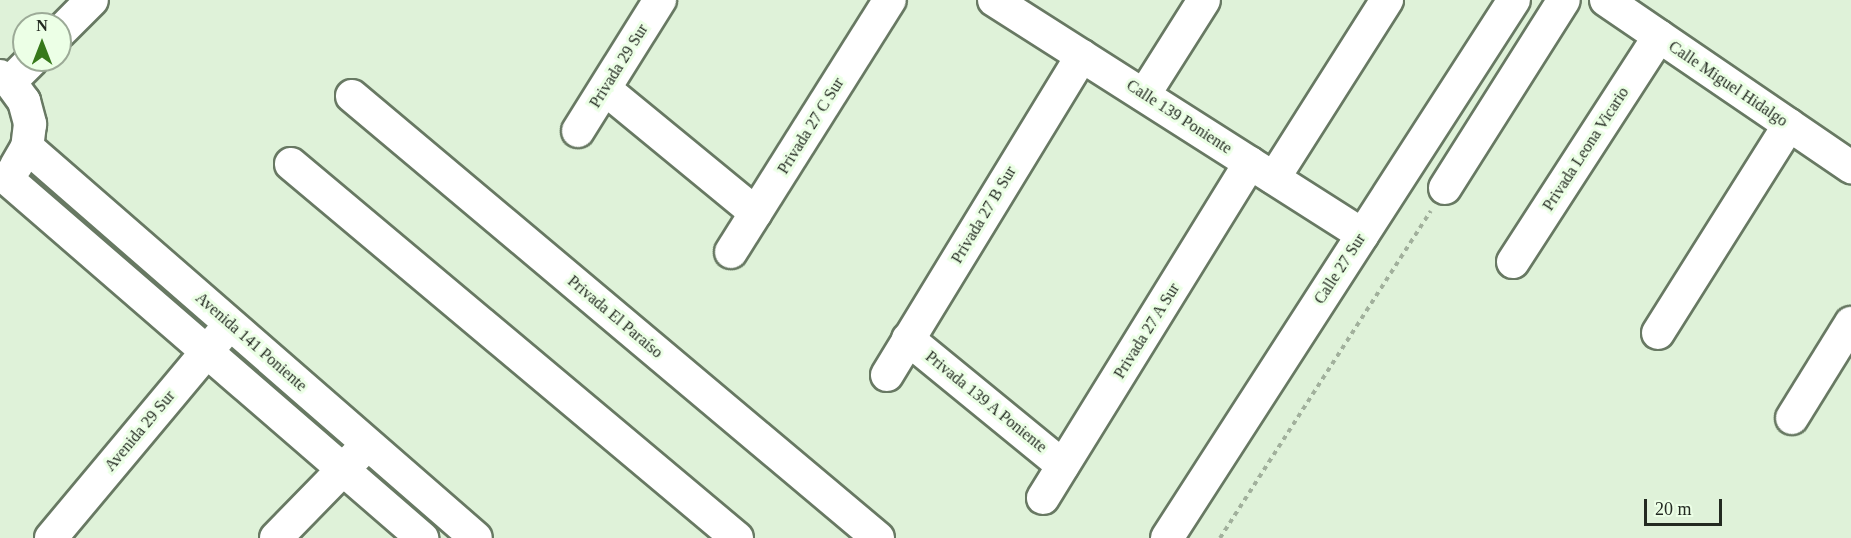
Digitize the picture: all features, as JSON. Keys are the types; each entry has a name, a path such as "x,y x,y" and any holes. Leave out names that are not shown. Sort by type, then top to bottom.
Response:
{"street":[{"path":"72,20 92,0"},
{"name":"Privada 29 Sur","path":"578,131 660,0"},
{"name":"Privada 27 C Sur","path":"731,252 890,0"},
{"path":"1144,95 1204,0"},
{"name":"Privada 27 A Sur","path":"1043,498 1262,171 1387,0"},
{"name":"Calle 27 Sur","path":"1167,538 1514,0"},
{"path":"1445,188 1564,0"},
{"name":"Calle Miguel Hidalgo","path":"1606,0 1851,167"},
{"name":"Calle 139 Poniente","path":"1005,3 1082,56 1363,235"},
{"name":"Privada Leona Vicario","path":"1513,262 1659,36"},
{"name":"Privada 27 B Sur","path":"887,375 1082,56"},
{"path":"5,79 24,101 30,123 27,147 18,164 3,178 422,538"},
{"path":"605,89 756,213"},
{"name":"Privada El Paraíso","path":"351,96 878,538"},
{"path":"1658,333 1789,125"},
{"name":"Avenida 141 Poniente","path":"27,147 476,538"},
{"path":"291,164 737,538"},
{"path":"1792,418 1851,323"},
{"name":"Avenida 29 Sur","path":"51,538 206,351 231,325"},
{"name":"Privada 139 A Poniente","path":"908,339 1063,466"},
{"path":"276,538 368,444"}],"path":[{"path":"1220,538 1445,188"}]}
